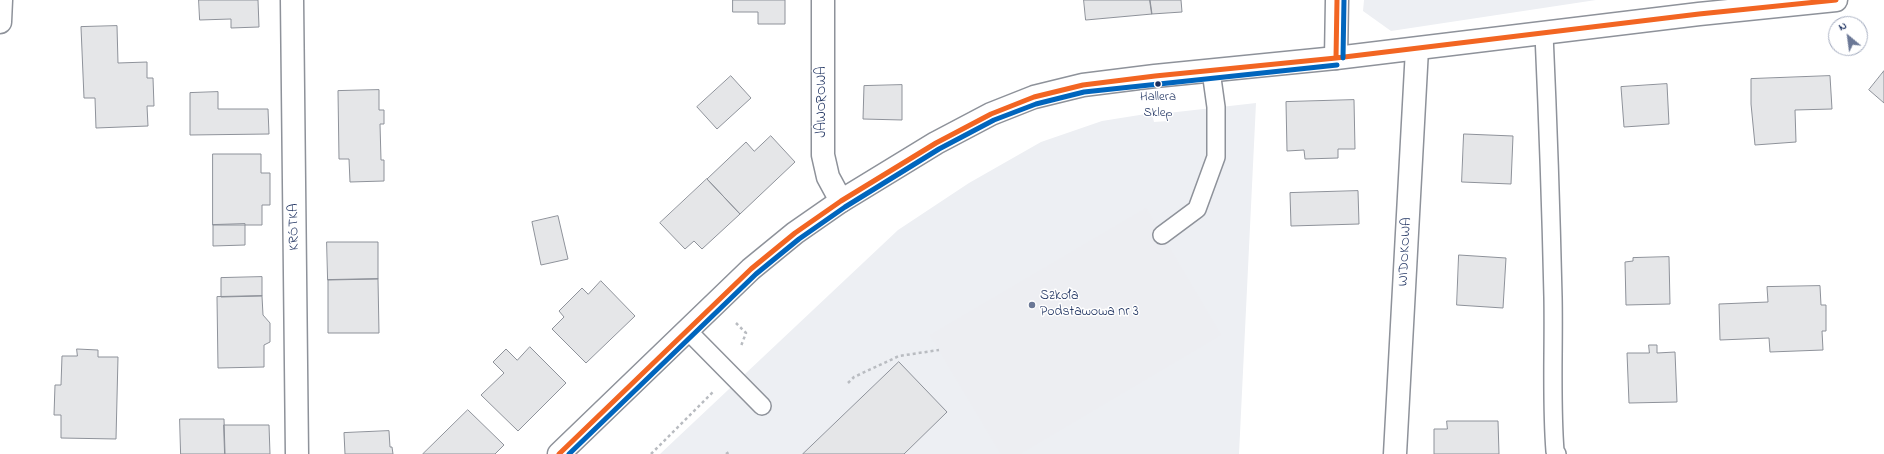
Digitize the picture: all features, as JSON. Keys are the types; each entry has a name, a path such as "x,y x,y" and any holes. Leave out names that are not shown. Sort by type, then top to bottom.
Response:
{"street":[{"path":"0,22 1,0"},
{"name":"KRÓTKA","path":"292,0 297,454"},
{"name":"JAWOROWA","path":"823,0 823,155 828,177 841,201"},
{"path":"1336,58 1337,0"},
{"path":"559,454 751,269 796,233 841,201 936,143 991,114 1034,98 1083,85 1155,76 1417,49 1699,14 1836,0"},
{"name":"WIDOKOWA","path":"1395,454 1417,49"}],"lane":[{"path":"1544,34 1547,80 1553,298 1553,420 1555,451 1557,454"},
{"path":"1162,235 1197,209 1216,157 1216,107 1211,71"},
{"path":"687,330 762,406"}],"path":[{"path":"848,383 854,377 900,356 939,350"}],"shaded area":[{"path":"1364,0 1596,0 1391,31 1363,11"},
{"name":"Szkoła Podstawowa nr 3","path":"1256,103 1239,454 660,454 898,230 969,183 1041,142 1102,121 1152,113 1154,122 1168,121 1168,113"},
{"path":"1146,208 1221,335 1020,454 1001,454 930,335"}],"building":[{"path":"199,0 258,0 259,27 231,28 231,19 200,20"},
{"path":"733,0 785,0 785,24 758,24 758,12 733,12"},
{"path":"1084,0 1150,0 1152,14 1086,20"},
{"path":"1150,0 1181,0 1182,12 1152,14"},
{"path":"117,26 118,63 147,62 147,78 153,78 154,106 147,106 148,126 96,128 95,98 84,98 81,27"},
{"path":"1884,71 1884,103 1869,90"},
{"path":"731,76 751,98 717,129 697,107"},
{"path":"1830,76 1832,109 1795,110 1796,142 1755,145 1751,104 1751,79"},
{"path":"1667,84 1669,124 1624,127 1621,87"},
{"path":"902,85 902,120 863,119 864,86"},
{"path":"379,90 379,110 384,110 384,124 380,124 381,160 384,160 384,181 350,182 349,159 339,159 338,91"},
{"path":"218,92 218,109 268,109 269,134 190,135 190,93"},
{"path":"1354,100 1355,149 1338,149 1338,158 1305,159 1304,150 1287,151 1286,102"},
{"path":"1464,134 1513,136 1511,184 1462,182"},
{"path":"771,136 795,162 740,214 707,179 746,142 754,151"},
{"path":"213,154 261,154 261,173 270,173 270,205 262,205 262,225 213,225"},
{"path":"707,179 740,214 702,249 694,241 685,249 660,223"},
{"path":"1358,191 1359,224 1291,226 1290,193"},
{"path":"558,216 568,259 541,265 532,222"},
{"path":"245,224 245,245 213,246 213,225"},
{"path":"327,242 378,242 378,279 328,280"},
{"path":"1459,255 1506,258 1503,308 1457,305"},
{"path":"1669,257 1670,304 1626,305 1625,262 1633,261 1633,258"},
{"path":"262,277 262,296 221,297 221,278"},
{"path":"378,279 379,333 328,333 328,280"},
{"path":"601,281 635,316 586,363 552,329 564,317 559,311 582,288 588,294"},
{"path":"1820,286 1821,305 1826,305 1826,331 1822,331 1823,350 1770,352 1769,338 1720,340 1719,304 1768,302 1767,287"},
{"path":"262,296 263,315 270,323 270,342 264,345 264,367 218,368 217,297"},
{"path":"1649,345 1657,345 1657,353 1675,352 1677,402 1629,403 1627,353 1649,353"},
{"path":"530,347 566,383 518,431 481,395 504,373 493,362 506,349 517,360"},
{"path":"77,349 98,350 98,357 118,357 116,439 61,438 61,415 54,415 55,385 61,385 62,356 77,356"},
{"path":"899,362 947,412 904,454 803,454"},
{"path":"468,410 504,445 495,454 423,454"},
{"path":"180,419 224,419 225,454 181,454"},
{"path":"1447,421 1498,421 1499,454 1434,454 1434,429 1447,429"},
{"path":"224,425 269,425 270,454 225,454"},
{"path":"389,431 390,447 392,447 393,454 345,454 344,433"}],"transit line":[{"path":"1336,58 1337,0"},
{"path":"1343,58 1344,0"},
{"path":"559,454 751,269 795,233 841,201 936,143 991,114 1034,97 1083,85 1155,76 1336,58 1699,14 1836,0"},
{"path":"569,454 756,274 799,239 845,207 939,149 994,120 1036,104 1084,92 1337,65"}],"place":[{"name":"Hallera Sklep","path":"1158,84"},
{"name":"Szkoła Podstawowa nr 3","path":"1032,305"}]}
